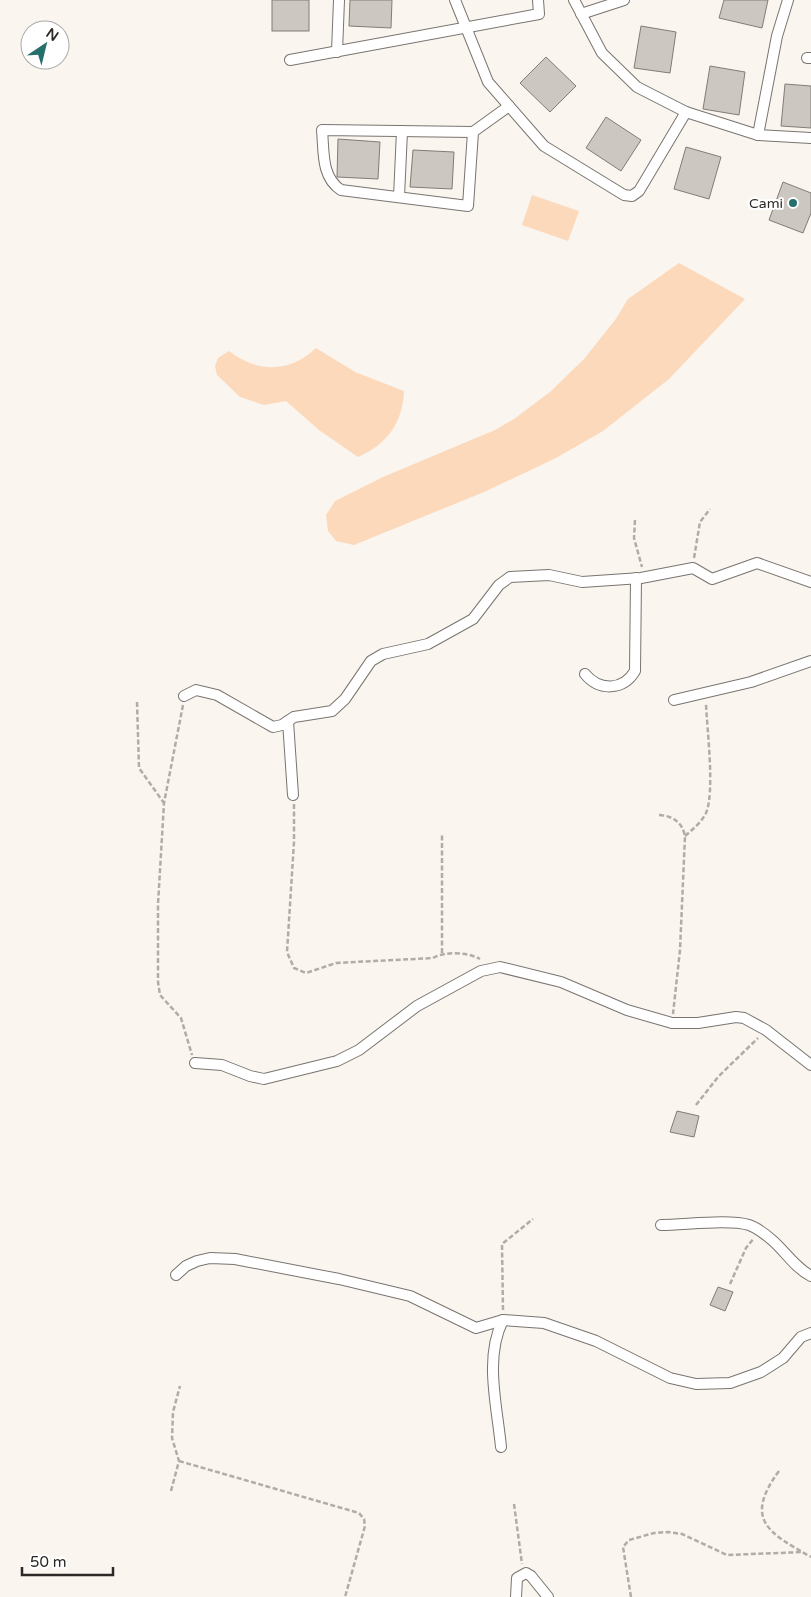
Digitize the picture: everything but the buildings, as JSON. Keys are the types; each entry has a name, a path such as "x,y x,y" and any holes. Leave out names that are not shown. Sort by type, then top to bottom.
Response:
{"street":[{"path":"337,52 339,0"},
{"path":"455,0 488,82 544,146 628,196 640,191 686,112"},
{"path":"290,60 540,14 538,0"},
{"path":"574,0 602,53 637,87 686,112 758,135 811,138"},
{"path":"581,14 624,0"},
{"path":"758,135 777,36 788,0"},
{"path":"473,132 468,206 341,190 327,175 322,130 473,132 509,106"},
{"path":"399,197 402,131"},
{"path":"184,696 196,690 217,695 273,727 288,721 332,711 345,699 363,670 371,661 384,654 428,644 473,619 499,585 510,577 549,575 582,582 638,578 693,568 712,579 757,563 811,582"},
{"path":"585,674 597,684 613,687 627,681 635,671 638,578"},
{"path":"674,700 751,682 811,660"},
{"path":"288,721 294,796"},
{"path":"195,1064 222,1065 250,1076 264,1079 337,1061 359,1050 417,1006 487,969 506,968 549,978 627,1010 672,1023 698,1023 736,1017 752,1021 811,1065"},
{"path":"661,1225 736,1223 761,1230 775,1242 798,1269 811,1276"},
{"path":"176,1275 186,1266 210,1258 235,1259 339,1279 410,1296 476,1328 502,1320 544,1323 596,1342 670,1378 696,1384 730,1383 761,1372 783,1358 801,1337 811,1333"},
{"path":"501,1447 492,1350 495,1334 502,1320"},
{"path":"516,1597 516,1581 523,1573 531,1576 548,1597"}],"path":[{"path":"693,568 694,545 700,522 710,509"},
{"path":"634,520 634,538 642,564 638,578"},
{"path":"685,836 697,826 706,812 710,797 705,692"},
{"path":"184,696 164,803 158,904 158,989 164,1001 181,1018 195,1064"},
{"path":"137,702 139,768 164,803"},
{"path":"294,796 294,842 287,952 294,968 306,973 336,963 433,958 442,953 474,956 481,960 487,969"},
{"path":"659,815 676,820 680,824 685,836 680,950 672,1023"},
{"path":"442,835 442,953"},
{"path":"696,1105 718,1077 766,1030"},
{"path":"502,1320 504,1285 501,1247 504,1240 533,1219"},
{"path":"730,1284 746,1248 756,1232 761,1230"},
{"path":"171,1491 179,1461 172,1438 173,1412 180,1386"},
{"path":"179,1461 359,1513 364,1519 365,1526 345,1597"},
{"path":"779,1471 770,1483 764,1498 763,1518 773,1534 811,1556"},
{"path":"514,1504 523,1573"},
{"path":"631,1597 622,1547 628,1540 654,1533 682,1534 727,1555 803,1552"}],"shaded area":[{"path":"532,195 579,211 568,241 522,225"},
{"path":"679,263 745,299 669,379 603,431 556,458 484,492 354,545 336,541 328,531 326,515 335,501 383,477 495,430 514,419 550,392 584,359 615,320 628,299"},
{"path":"316,348 355,372 404,391 400,413 392,431 377,446 358,457 319,430 286,401 264,405 240,397 217,375 215,366 218,358 229,351 251,363 273,367 295,362"}],"place":[{"name":"Cami","path":"793,203"}]}
